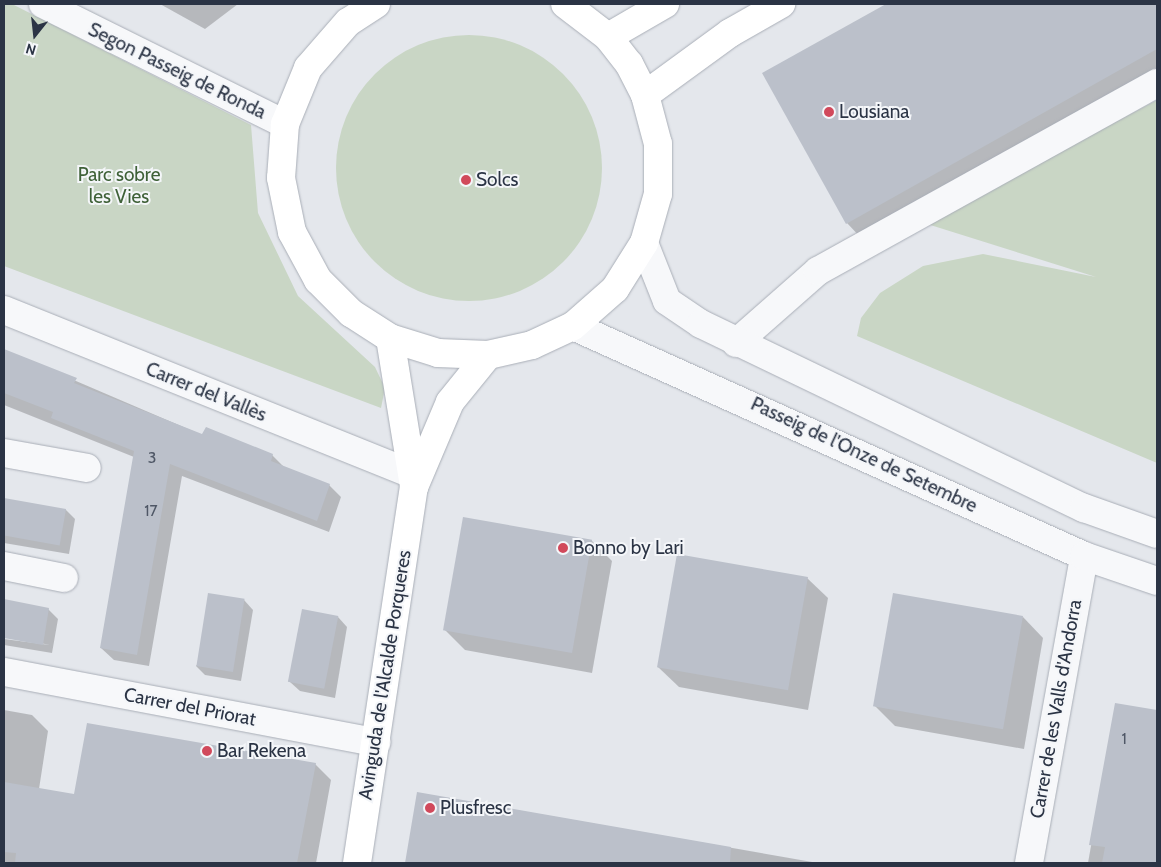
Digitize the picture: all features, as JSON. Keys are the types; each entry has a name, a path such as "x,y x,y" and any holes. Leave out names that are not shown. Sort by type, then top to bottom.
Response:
{"main road":[{"path":"376,4 342,13 308,68 285,124 281,178 292,232 318,280 350,313 390,338 438,353 488,355 532,345 573,326 615,289 644,243 658,194 658,144 645,95 629,64 608,37 565,4"},
{"path":"608,37 665,4"},
{"path":"645,95 730,33 781,4"},
{"name":"Avinguda de l'Alcalde Porqueres","path":"357,863 376,742 412,480 390,338"},
{"name":"Avinguda de l'Alcalde Porqueres","path":"412,480 450,402 488,355"}],"street":[{"name":"Segon Passeig de Ronda","path":"43,4 285,124"},
{"path":"736,343 818,270 1157,84"},
{"path":"644,243 667,301 736,343 1084,508 1157,534"},
{"name":"Carrer del Vallès","path":"4,310 412,480"},
{"name":"Passeig de l'Onze de Setembre","path":"573,326 1084,556 1157,581"},
{"path":"4,453 87,468"},
{"name":"Carrer de les Valls d'Andorra","path":"1029,863 1084,556"},
{"path":"4,566 64,578"},
{"name":"Carrer del Priorat","path":"4,672 376,742"}],"green space":[{"name":"Parc sobre les Vies","path":"4,4 12,4 251,125 258,213 298,296 375,367 385,388 381,408 4,266"},
{"path":"456,35 482,35 508,40 532,50 554,65 572,83 587,105 597,129 602,155 602,181 597,207 587,231 572,253 554,271 532,286 508,296 482,301 456,301 430,296 406,286 384,271 366,253 351,231 341,207 336,181 336,155 341,129 351,105 366,83 384,65 406,50 430,40"},
{"path":"1157,100 1157,463 857,336 861,318 880,293 923,266 983,254 1096,277 924,223"}],"building":[{"path":"886,4 1157,4 1157,49 846,224 762,73"},
{"path":"4,349 77,378 74,383 202,434 206,427 273,454 271,461 330,484 317,521 170,464 137,655 100,648 134,451 51,418 53,412 4,393"},
{"path":"4,498 66,509 60,545 4,536"},
{"path":"463,517 592,540 572,653 443,630"},
{"path":"677,554 808,577 788,690 657,667"},
{"path":"208,593 245,599 233,672 196,666"},
{"path":"893,593 1023,616 1003,729 873,706"},
{"path":"4,599 49,608 43,645 4,638"},
{"path":"302,609 338,616 324,689 288,682"},
{"path":"1115,703 1157,710 1157,863 1102,863 1105,847 1089,845"},
{"path":"87,723 316,763 297,863 15,863 16,853 4,852 4,782 74,794"},
{"path":"417,792 731,847 730,863 405,863"}],"place":[{"name":"Lousiana","path":"829,112"},
{"name":"Solcs","path":"466,180"},
{"name":"Bonno by Lari","path":"563,548"},
{"name":"Bar Rekena","path":"207,751"},
{"name":"Plusfresc","path":"430,808"}]}
